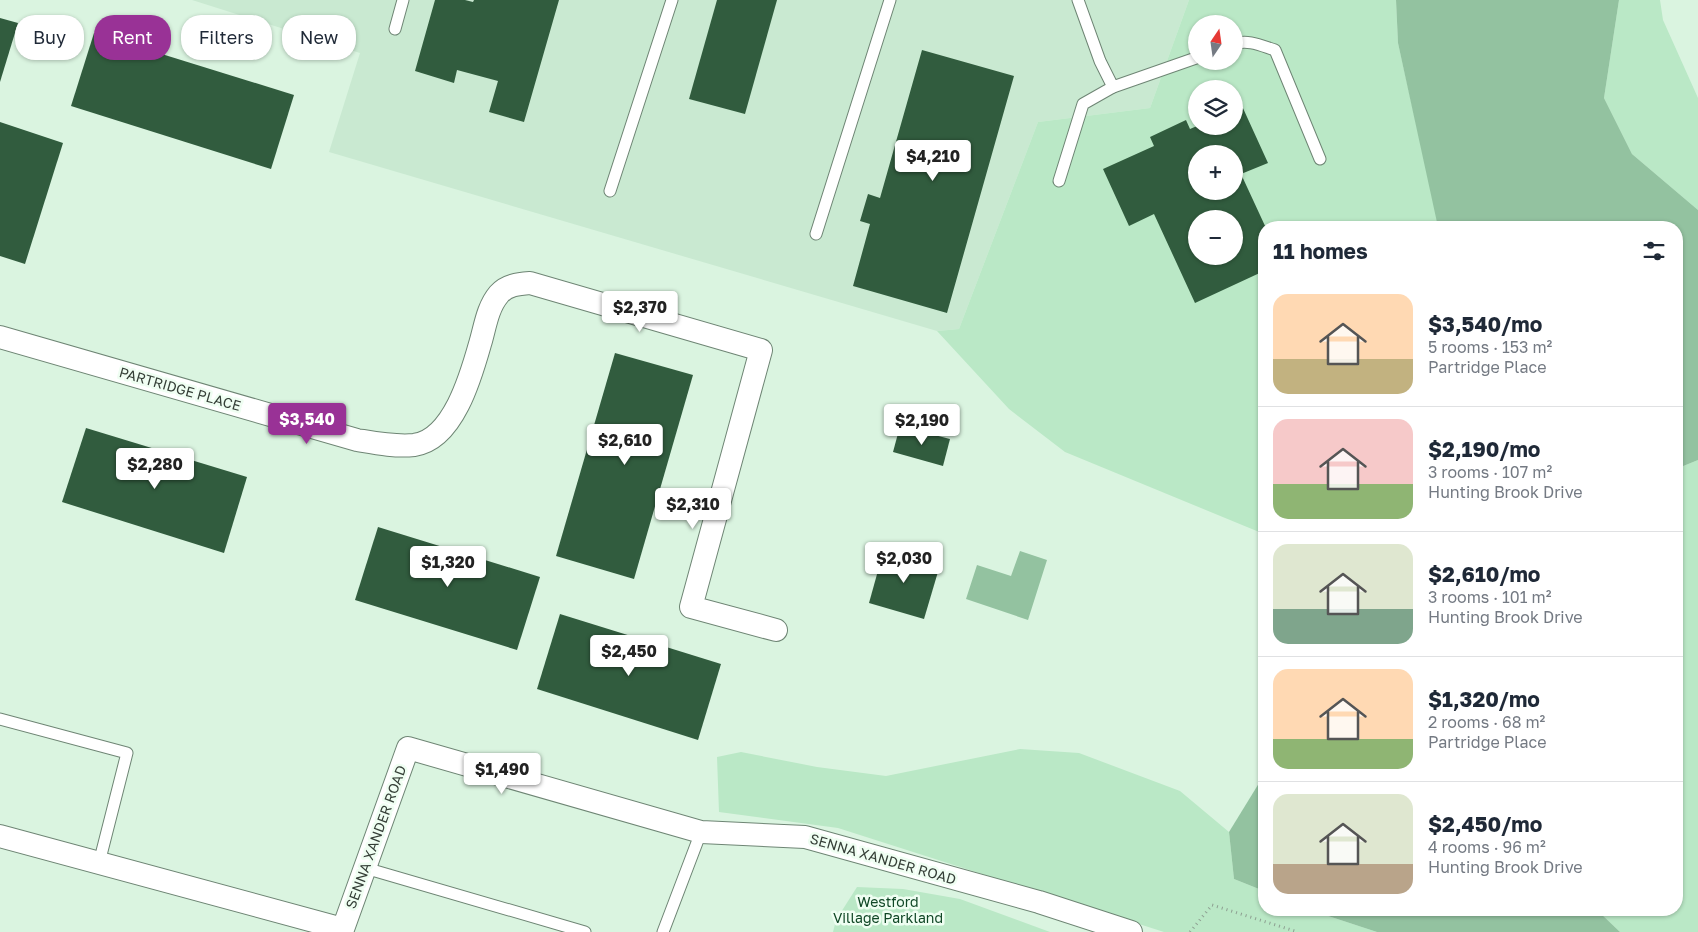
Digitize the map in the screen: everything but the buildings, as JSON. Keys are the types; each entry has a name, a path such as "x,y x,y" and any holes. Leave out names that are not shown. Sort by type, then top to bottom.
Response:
{"street":[{"name":"PARTRIDGE PLACE","path":"0,337 357,440 385,445 416,445 435,436 453,415 474,364 490,307 500,293 513,284 530,283 761,350 691,607 776,630"},
{"name":"SENNA XANDER ROAD","path":"0,836 343,929 408,748 701,832 805,837 1039,902 1131,932"}],"lane":[{"path":"395,29 403,0"},
{"path":"610,190 672,0"},
{"path":"816,234 890,0"},
{"path":"1078,0 1100,61 1113,87"},
{"path":"1243,42 1255,43 1275,50 1320,159"},
{"path":"1059,181 1083,104 1113,87 1188,61"},
{"path":"0,719 127,753 99,862"},
{"path":"663,932 701,832"},
{"path":"365,868 585,932"}],"path":[{"path":"1190,932 1212,905 1298,932"}],"shaded area":[{"path":"192,0 1189,0 1150,108 1038,122 959,329 937,331 329,152 360,53 356,52 356,15 282,15 282,28 272,25 272,15 240,15"},
{"path":"1396,0 1619,0 1604,98 1632,154 1698,210 1698,460 1683,466 1683,221 1437,221 1398,43"},
{"path":"1020,551 1047,560 1028,620 966,599 977,565 1011,576"},
{"path":"1258,785 1258,889 1234,879 1229,832"},
{"path":"1328,916 1603,916 1620,932 1377,932"}],"green space":[{"path":"1189,0 1396,0 1398,43 1438,221 1258,221 1258,532 1065,452 1009,409 937,331 959,329 1038,122 1150,108"},
{"path":"1619,0 1660,0 1663,20 1698,98 1698,210 1632,154 1604,98"},
{"path":"1698,460 1698,932 1620,932 1603,916 1683,916 1683,466"},
{"path":"1020,749 1079,753 1180,791 1229,832 1234,879 1258,889 1258,916 1328,916 1377,932 1164,932 838,828 719,812 717,757 741,752 817,767 886,776"},
{"name":"Westford Village Parkland","path":"857,887 903,889 960,899 1050,932 833,932 836,920"}]}
